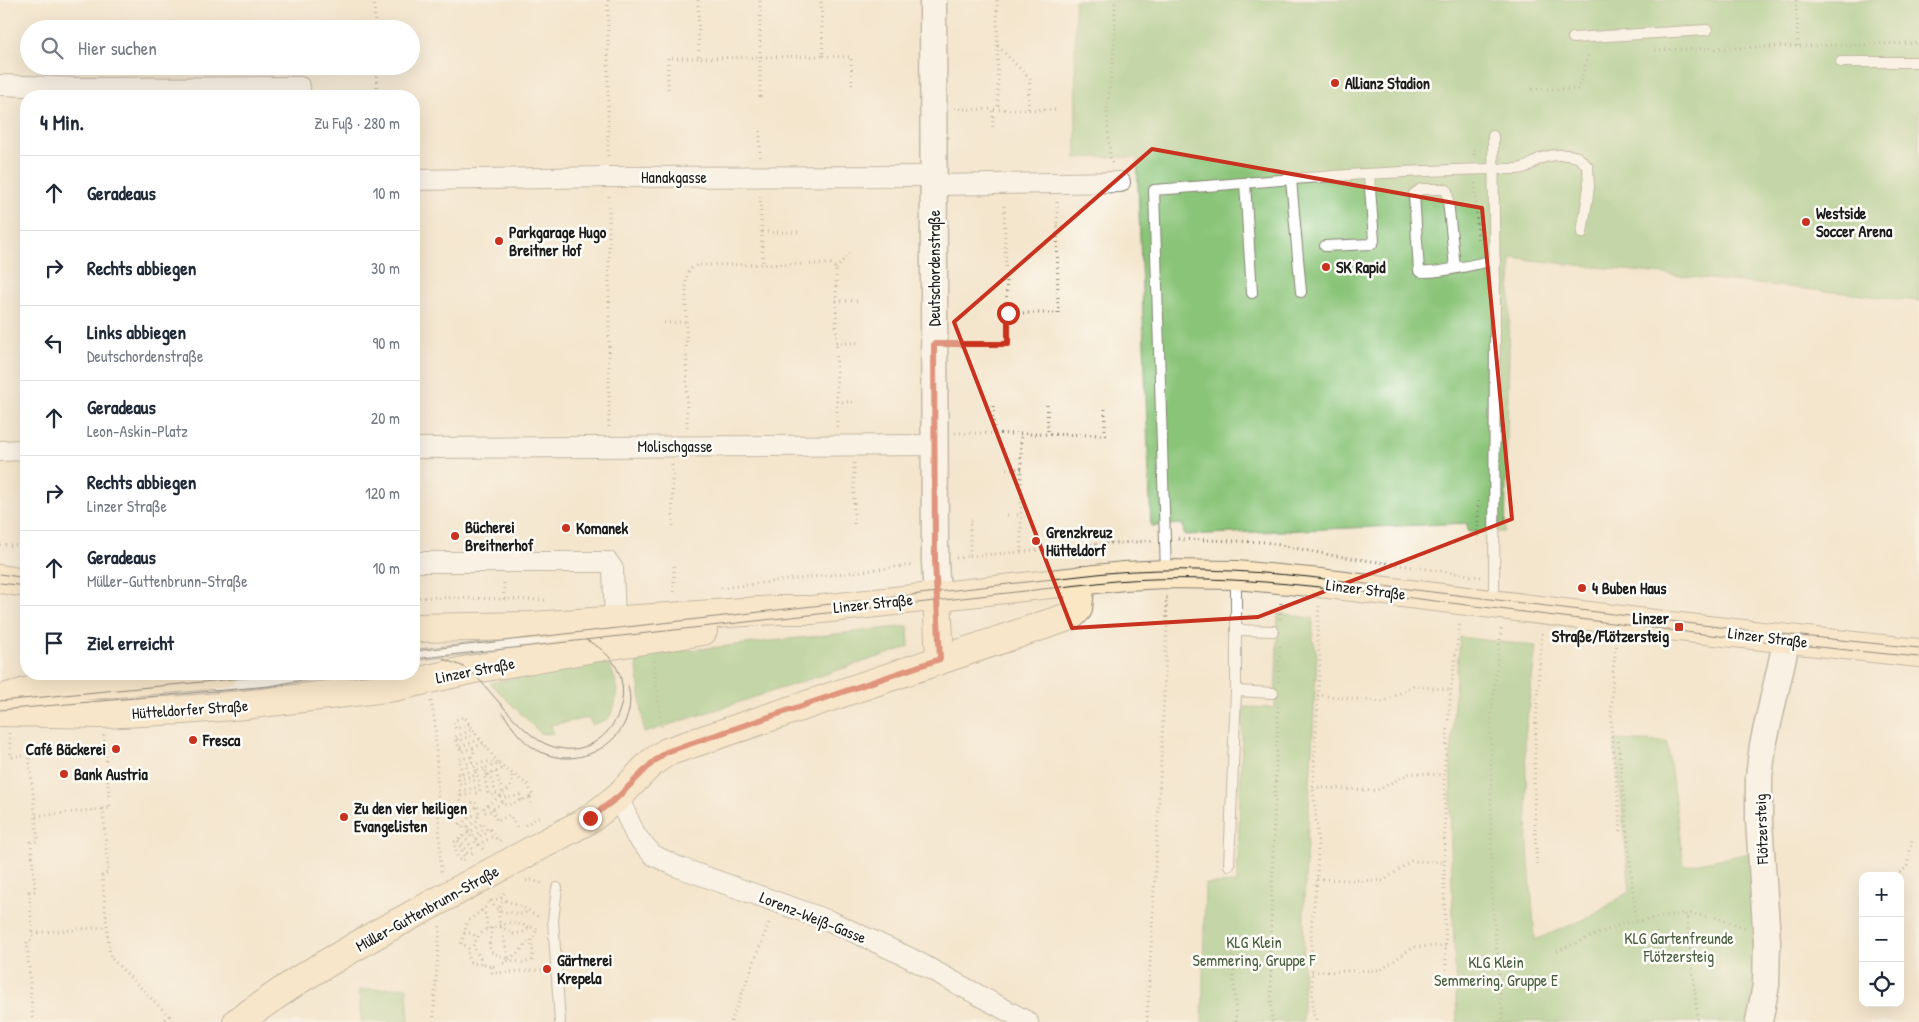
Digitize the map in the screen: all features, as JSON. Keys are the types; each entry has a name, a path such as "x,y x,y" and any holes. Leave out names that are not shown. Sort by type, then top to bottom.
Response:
{"main road":[{"name":"Linzer Straße","path":"420,628 532,626 614,629 937,597 1081,580 1170,586 1236,575 1462,600 1497,596 1544,610 1919,653"},
{"path":"0,579 20,582"},
{"path":"618,797 652,763 666,752 1074,614 1079,606 1081,580"},
{"path":"937,597 940,659"},
{"name":"Linzer Straße","path":"379,689 469,670 599,647 777,619 812,610"},
{"name":"Hütteldorfer Straße","path":"0,699 33,690 215,680"},
{"path":"360,680 379,689"},
{"name":"Hütteldorfer Straße","path":"0,712 101,714 183,710 245,705 379,689"},
{"name":"Müller-Guttenbrunn-Straße","path":"237,1022 300,980 375,935 570,830 601,811 618,797"}],"street":[{"name":"Deutschordenstraße","path":"933,0 935,561 937,597"},
{"path":"0,85 55,90"},
{"path":"166,90 300,87 300,90"},
{"name":"Hanakgasse","path":"420,180 608,176 935,180 1003,183 1120,182"},
{"name":"Molischgasse","path":"420,448 845,446 936,439"},
{"path":"0,451 20,450"},
{"path":"420,562 608,562 613,569 614,629"},
{"name":"Flötzersteig","path":"1759,1022 1766,985 1767,930 1759,822 1759,777 1763,745 1787,639"},
{"name":"Lorenz-Weiß-Gasse","path":"618,797 636,836 652,855 830,922 910,958 1028,1022"}],"lane":[{"path":"1573,38 1707,30"},
{"path":"1841,62 1919,62"},
{"path":"1494,136 1497,596"},
{"path":"1170,586 1154,190 1369,175 1493,168 1518,169 1532,165 1540,159 1559,155 1578,157 1588,167 1589,187 1582,233"},
{"path":"1325,246 1372,244 1374,241 1369,175"},
{"path":"1291,180 1301,292"},
{"path":"1245,183 1252,293"},
{"path":"1455,268 1447,191 1445,189 1421,190 1414,194 1420,271 1424,273 1455,268 1495,260"},
{"path":"1229,865 1236,692 1236,575"},
{"path":"1237,630 1277,628"},
{"path":"420,654 614,629"},
{"path":"215,680 270,682 282,680"},
{"path":"1236,692 1276,689"},
{"path":"0,705 36,702"},
{"path":"557,888 552,920 560,1022"}],"path":[{"path":"374,0 375,20"},
{"path":"608,0 610,447"},
{"path":"698,0 699,58"},
{"path":"760,0 760,97"},
{"path":"821,0 822,56"},
{"path":"997,0 998,109"},
{"path":"1115,0 1115,38 1107,111 1110,157 1120,182"},
{"path":"1796,0 1798,46"},
{"path":"1649,50 1919,43"},
{"path":"998,46 1030,79 1028,110"},
{"path":"1532,89 1578,89 1589,51 1599,51"},
{"path":"668,89 668,58 822,56 852,56 852,89"},
{"path":"376,75 377,90"},
{"path":"934,109 1056,110"},
{"path":"993,109 993,127"},
{"path":"1474,149 1479,263"},
{"path":"1008,313 1058,312 1057,182"},
{"path":"934,344 1008,344 1006,227 1003,183"},
{"path":"1057,226 1065,226"},
{"path":"999,227 1006,227"},
{"path":"762,232 802,232"},
{"path":"852,250 836,269 836,402 845,446 854,525"},
{"path":"673,529 687,322 686,279 689,270 697,265 831,264 836,269"},
{"path":"1058,300 1065,300"},
{"path":"836,301 858,301"},
{"path":"664,323 687,322"},
{"path":"836,343 858,344"},
{"path":"836,402 856,402"},
{"path":"1047,405 1048,435"},
{"path":"936,439 994,434 1105,435 1105,405"},
{"path":"993,406 994,434"},
{"path":"714,589 970,556 1021,552 1021,435"},
{"path":"1006,469 1022,469"},
{"path":"1478,512 1478,541"},
{"path":"1007,515 1021,515"},
{"path":"970,556 970,521 973,521"},
{"path":"1110,543 1111,532"},
{"path":"1066,533 1066,546"},
{"path":"0,544 20,546"},
{"path":"1330,555 1497,596 1495,680 1491,717 1492,896 1503,1022"},
{"path":"666,595 674,594 674,566"},
{"path":"1316,1020 1313,1012 1311,930 1317,879 1318,835 1313,787 1320,658 1316,634 1320,583"},
{"path":"1147,1022 1161,761 1167,626 1166,598 1170,586"},
{"path":"420,597 550,600"},
{"path":"1446,970 1444,775 1451,690 1462,600"},
{"path":"1277,628 1282,602"},
{"path":"1537,864 1534,828 1534,770 1544,610"},
{"path":"1620,620 1610,727 1621,832"},
{"path":"1276,689 1280,641"},
{"path":"654,660 662,730"},
{"path":"1317,695 1383,702 1413,686 1451,690"},
{"path":"430,697 435,723"},
{"path":"1272,1022 1270,947 1278,703"},
{"path":"36,816 110,808 101,714"},
{"path":"469,724 456,729 454,725 455,720 464,717 499,764 528,785 533,796 510,804 503,804 502,802"},
{"path":"472,729 455,737 460,751 462,752 484,743"},
{"path":"456,739 459,741 476,733"},
{"path":"460,748 481,739"},
{"path":"1618,741 1636,920"},
{"path":"473,748 472,762 466,764 468,772 458,774 458,782 461,784 478,780"},
{"path":"14,756 29,755 38,841 31,842 35,891 28,892 33,934 33,939 27,942 33,1022"},
{"path":"462,773 459,759 468,756 472,757"},
{"path":"461,796 479,792 480,789 478,787 480,784 473,768 476,764 492,761 494,766"},
{"path":"459,779 499,764"},
{"path":"485,768 496,793"},
{"path":"504,768 484,775 488,793 496,793 508,798 520,795 522,800"},
{"path":"496,772 502,802"},
{"path":"1313,787 1376,791 1410,773 1444,775"},
{"path":"502,802 488,813 484,809 511,786 512,774"},
{"path":"478,787 460,791 461,808 458,811 462,815 478,806"},
{"path":"528,798 531,803"},
{"path":"461,808 475,801 480,812 479,819 464,829 460,824 474,815 478,816"},
{"path":"492,809 498,821 510,815 518,830"},
{"path":"103,810 108,872 102,876 110,957 169,1016 165,1022"},
{"path":"511,834 538,817 542,822"},
{"path":"459,840 465,860 462,861 458,859 454,842 484,822 487,830"},
{"path":"467,827 472,838 487,830"},
{"path":"487,830 490,830 498,841"},
{"path":"486,847 482,850 474,840 487,830"},
{"path":"478,845 495,835"},
{"path":"459,840 467,853 472,853 473,850 464,836"},
{"path":"492,844 505,837"},
{"path":"1901,872 1907,867 1912,838"},
{"path":"1317,879 1382,881 1411,862 1444,862"},
{"path":"524,882 532,880 557,888"},
{"path":"508,960 500,926 499,911 502,899 510,889"},
{"path":"472,946 461,944 468,922 490,902 502,899 541,919 552,920"},
{"path":"490,902 499,911 523,914 528,911"},
{"path":"731,1022 777,902"},
{"path":"481,910 486,915 487,929"},
{"path":"1557,951 1622,924 1684,913 1687,918 1698,1022"},
{"path":"1687,918 1690,914 1706,916 1754,930 1767,930"},
{"path":"468,946 467,956 470,962 483,963 492,967 504,963 520,951 538,929 512,922 487,929 472,946"},
{"path":"500,926 514,934 523,932 531,927"},
{"path":"33,934 106,927"},
{"path":"492,928 489,946 491,952 508,960 524,963 532,960 531,939"},
{"path":"464,933 474,935 476,940"},
{"path":"472,946 483,963"},
{"path":"1232,946 1236,1022"},
{"path":"1312,972 1381,970 1413,947 1446,946"},
{"path":"492,967 492,972 556,969"}],"highlighted area":[{"path":"1152,149 1482,208 1512,519 1258,617 1072,628 954,322"}],"green space":[{"name":"SK Rapid","path":"1075,0 1919,0 1919,301 1511,258 1505,532 1468,532 1467,523 1184,535 1183,524 1151,526 1137,158 1076,158"},
{"name":"KLG Klein Semmering, Gruppe F","path":"1278,613 1313,618 1313,639 1317,655 1304,901 1303,1022 1202,1022 1205,884 1237,883 1243,707 1275,708"},
{"path":"908,626 909,647 644,733 636,656"},
{"path":"1460,637 1536,646 1525,737 1528,847 1535,940 1592,916 1630,891 1615,740 1667,742 1684,866 1750,853 1755,989 1746,1022 1457,1022 1452,892 1451,762"},
{"path":"605,660 616,681 617,689 615,704 608,719 592,725 589,718 551,725 553,733 540,733 490,683"},
{"path":"407,987 409,1022 361,1022 359,990"}],"tram line":[{"path":"420,650 1106,573 1182,570 1233,571 1309,577 1752,631 1919,648"},
{"path":"0,574 20,577"},
{"path":"420,658 1115,581 1158,579 1244,581 1330,588 1689,632 1919,657"},
{"path":"0,583 20,585"},
{"path":"443,659 462,666 474,674 516,721 534,737 542,742 566,749 587,746 605,734 617,717 622,697 620,676 608,656 586,640"},
{"path":"0,701 224,680"},
{"path":"0,710 270,686 302,680"},
{"path":"503,713 520,736 536,750 560,758 576,757 592,753 606,745 618,733 626,719 630,703 628,686"}],"place":[{"name":"Allianz Stadion","path":"1335,83"},
{"name":"Westside Soccer Arena","path":"1806,222"},
{"name":"Parkgarage Hugo Breitner Hof","path":"499,241"},
{"name":"SK Rapid","path":"1326,267"},
{"name":"Komanek","path":"566,528"},
{"name":"Bücherei Breitnerhof","path":"455,536"},
{"name":"Grenzkreuz Hütteldorf","path":"1036,541"},
{"name":"4 Buben Haus","path":"1582,588"},
{"name":"Linzer Straße/Flötzersteig","path":"1679,627"},
{"name":"Fresca","path":"193,740"},
{"name":"Café Bäckerei","path":"116,749"},
{"name":"Bank Austria","path":"64,774"},
{"name":"Zu den vier heiligen Evangelisten","path":"344,817"},
{"name":"Gärtnerei Krepela","path":"547,969"}],"route":[{"path":"590,818 618,797 658,757 666,752 940,659 935,561 936,433 934,344 1008,344 1008,313"}],"park label":[{"name":"KLG Gartenfreunde Flötzersteig","path":"1679,947"},
{"name":"KLG Klein Semmering, Gruppe E","path":"1496,971"}]}
